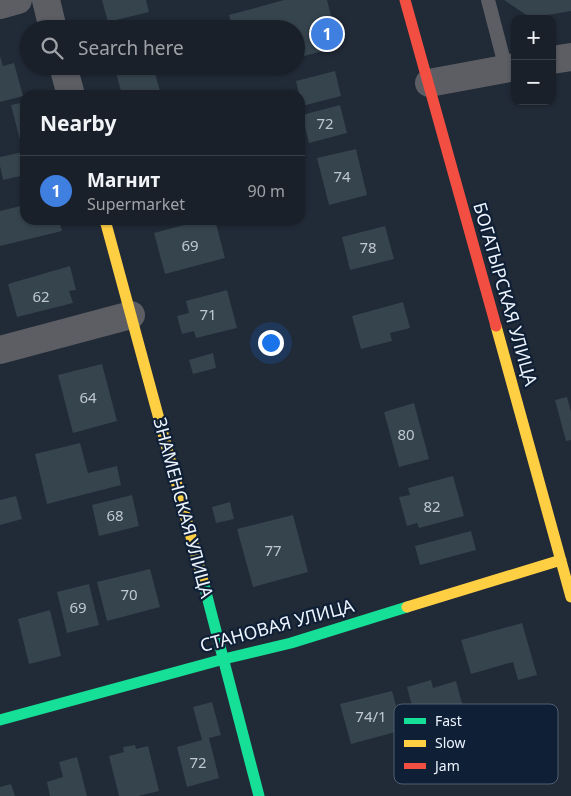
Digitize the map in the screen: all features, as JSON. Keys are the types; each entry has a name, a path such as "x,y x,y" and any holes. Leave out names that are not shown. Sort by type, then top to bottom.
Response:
{"street":[{"path":"0,5 18,0"},
{"path":"46,0 51,20"},
{"name":"БОГАТЫРСКАЯ УЛИЦА","path":"405,0 571,597"},
{"path":"556,59 571,57"},
{"path":"428,83 510,68"},
{"path":"66,75 70,90"},
{"name":"ЗНАМЕНСКАЯ УЛИЦА","path":"106,225 224,659 259,796"},
{"path":"0,350 131,315"},
{"name":"СТАНОВАЯ УЛИЦА","path":"0,720 224,659 291,643 561,560"}],"lane":[{"path":"488,0 510,68"}],"building":[{"path":"102,0 146,0 149,12 116,20 107,20"},
{"path":"284,0 327,0 339,47 305,56 305,20 230,20 229,15"},
{"path":"504,0 571,0 571,11 548,15 526,15"},
{"path":"0,56 3,66 14,63 21,90 20,97 0,102"},
{"path":"335,71 341,96 305,105 305,90 298,90 296,81"},
{"path":"117,75 155,75 160,90 121,90"},
{"path":"20,103 20,140 11,105"},
{"path":"340,105 347,133 309,143 305,127 305,114"},
{"path":"356,149 367,195 329,205 317,158"},
{"path":"20,153 20,176 3,180 0,157"},
{"path":"20,206 20,225 60,225 62,231 0,246 0,211"},
{"path":"184,225 216,225 225,258 165,274 154,233"},
{"path":"385,226 394,259 350,270 342,237"},
{"path":"70,266 76,290 69,291 73,303 17,317 8,284"},
{"path":"227,290 237,328 196,338 194,331 182,334 177,316 189,313 186,301"},
{"path":"403,302 410,328 390,333 392,341 361,349 352,316"},
{"path":"213,353 216,368 193,374 189,360"},
{"path":"102,364 117,421 73,433 58,375"},
{"path":"567,397 571,412 571,440 566,441 555,400"},
{"path":"414,403 429,459 399,467 384,412"},
{"path":"80,443 88,473 117,466 121,485 47,504 35,454"},
{"path":"453,476 464,516 419,528 417,523 407,526 399,497 410,495 408,488"},
{"path":"132,495 139,526 99,536 92,505"},
{"path":"16,496 22,519 0,525 0,500"},
{"path":"230,502 234,519 216,523 212,507"},
{"path":"293,515 308,572 253,587 237,529"},
{"path":"471,531 476,550 420,565 415,546"},
{"path":"150,569 160,607 107,621 97,582"},
{"path":"89,584 99,625 67,633 57,592"},
{"path":"50,610 61,656 29,664 18,619"},
{"path":"522,623 537,675 518,680 513,662 471,674 461,640"},
{"path":"431,680 433,688 456,681 462,704 412,704 407,687"},
{"path":"392,691 396,704 394,704 394,732 351,744 340,704"},
{"path":"212,702 221,735 209,738 219,778 187,787 177,747 202,740 193,707"},
{"path":"135,745 136,749 148,746 159,791 138,796 119,796 109,756 124,752 123,747"},
{"path":"77,757 87,796 50,796 47,782 63,777 59,762"},
{"path":"11,784 15,796 0,796 0,787"}],"traffic: fast":[{"path":"203,581 259,796"},
{"path":"0,720 224,659 291,643 407,607"}],"traffic: slow":[{"path":"106,225 203,581"},
{"path":"496,326 571,597"},
{"path":"407,607 561,560"}],"traffic: jam":[{"path":"405,0 496,326"}],"place":[{"name":"Магнит","path":"327,34"}]}
